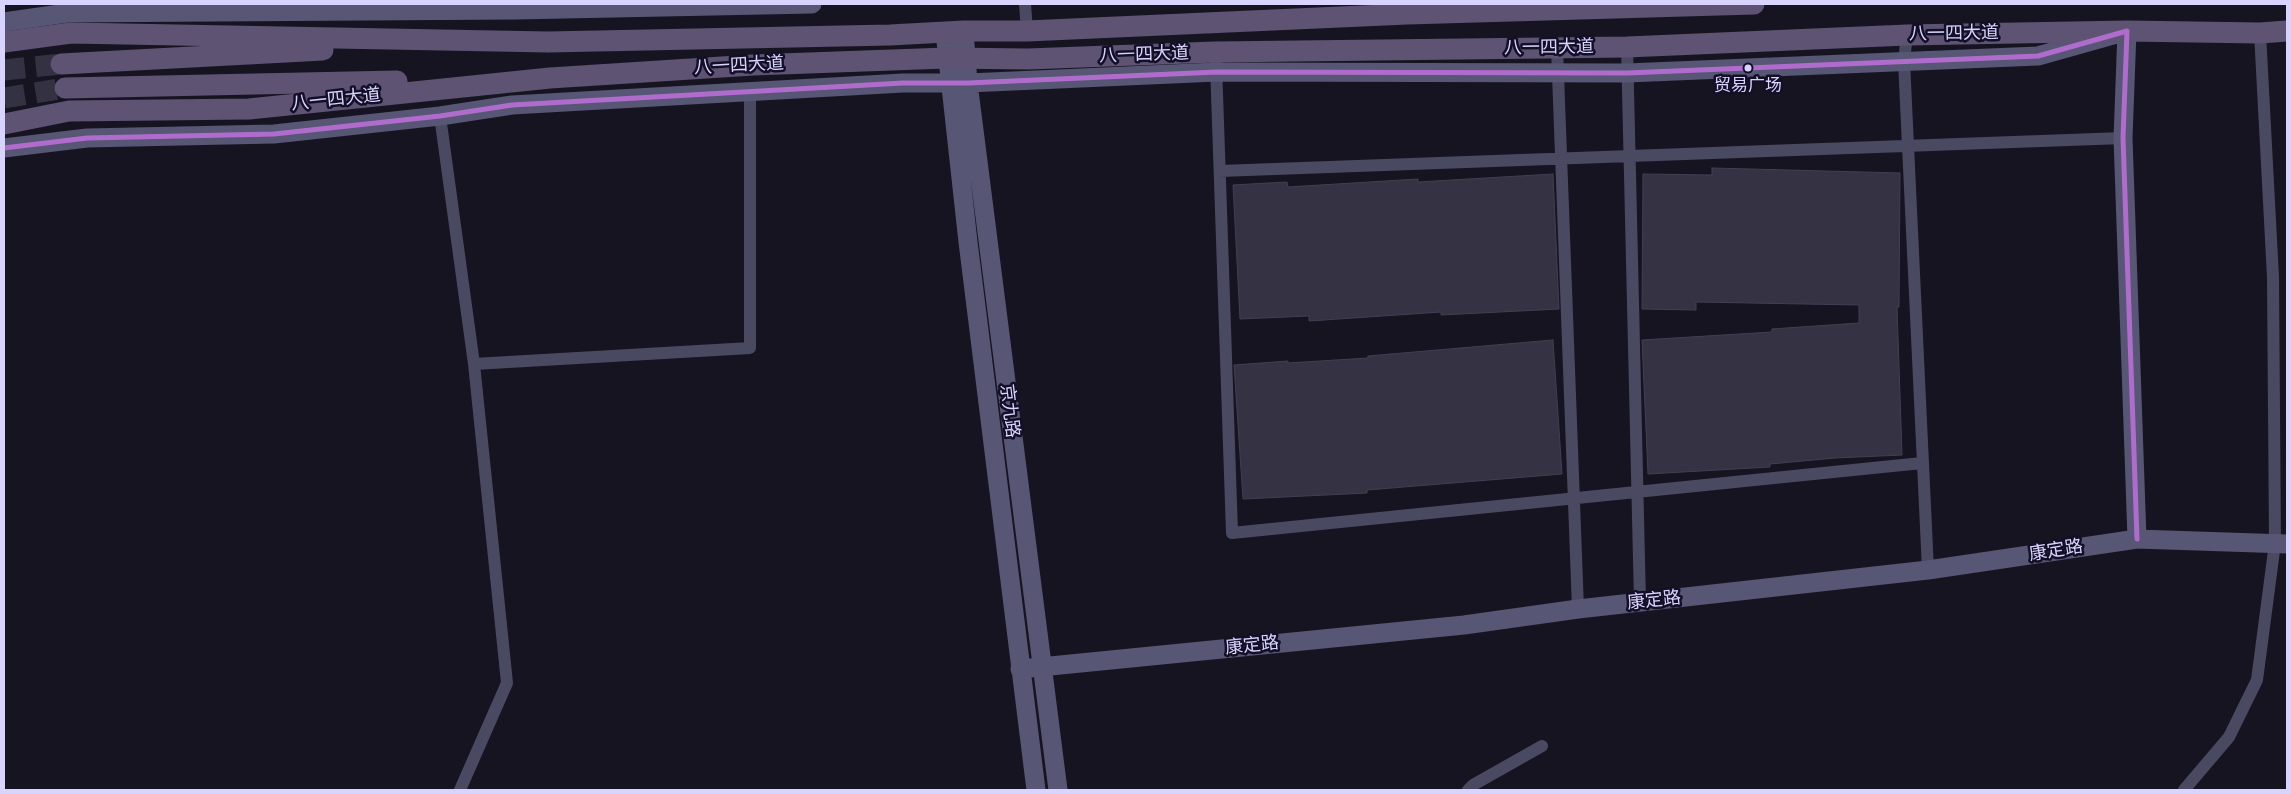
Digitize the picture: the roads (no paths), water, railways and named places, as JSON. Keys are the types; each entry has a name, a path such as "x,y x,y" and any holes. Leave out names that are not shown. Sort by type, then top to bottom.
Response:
{"main road":[{"name":"八一四大道","path":"4,42 71,33 548,42 890,35 954,31 1027,31 1406,9 1754,4"},
{"name":"八一四大道","path":"4,124 69,111 249,109 550,78 754,65 956,58 1216,62 1557,48 1627,48 1907,35 2127,31 2260,33 2287,31"},
{"path":"61,64 241,53 548,42"},
{"path":"65,88 550,78"}],"street":[{"path":"4,22 67,13 812,4"},
{"path":"1025,4 1027,31"},
{"name":"京九路","path":"954,31 956,58 949,83 1036,790"},
{"path":"4,148 87,138 274,134 440,116 512,105 904,83 968,83 1216,62 1558,74 2038,56 2127,31 2123,138 2137,539"},
{"path":"2184,790 2229,737 2257,680 2281,544 2273,277 2260,33"},
{"path":"1907,35 1904,61 1928,570"},
{"path":"1557,48 1578,609"},
{"path":"1627,48 1640,602"},
{"name":"京九路","path":"956,58 968,83 1058,790"},
{"path":"1216,62 1232,534 1922,463"},
{"path":"474,364 750,348 750,93"},
{"path":"440,116 474,364 507,683 460,790"},
{"path":"1220,171 2123,138"},
{"name":"康定路","path":"1020,669 1464,625 1578,609 1928,570 2137,539 2281,544"},
{"path":"1468,790 1473,785 1542,746"}],"tunnel":[{"path":"4,70 61,64"},
{"path":"4,98 65,88"}],"place":[{"name":"贸易广场","path":"1748,68"}]}
